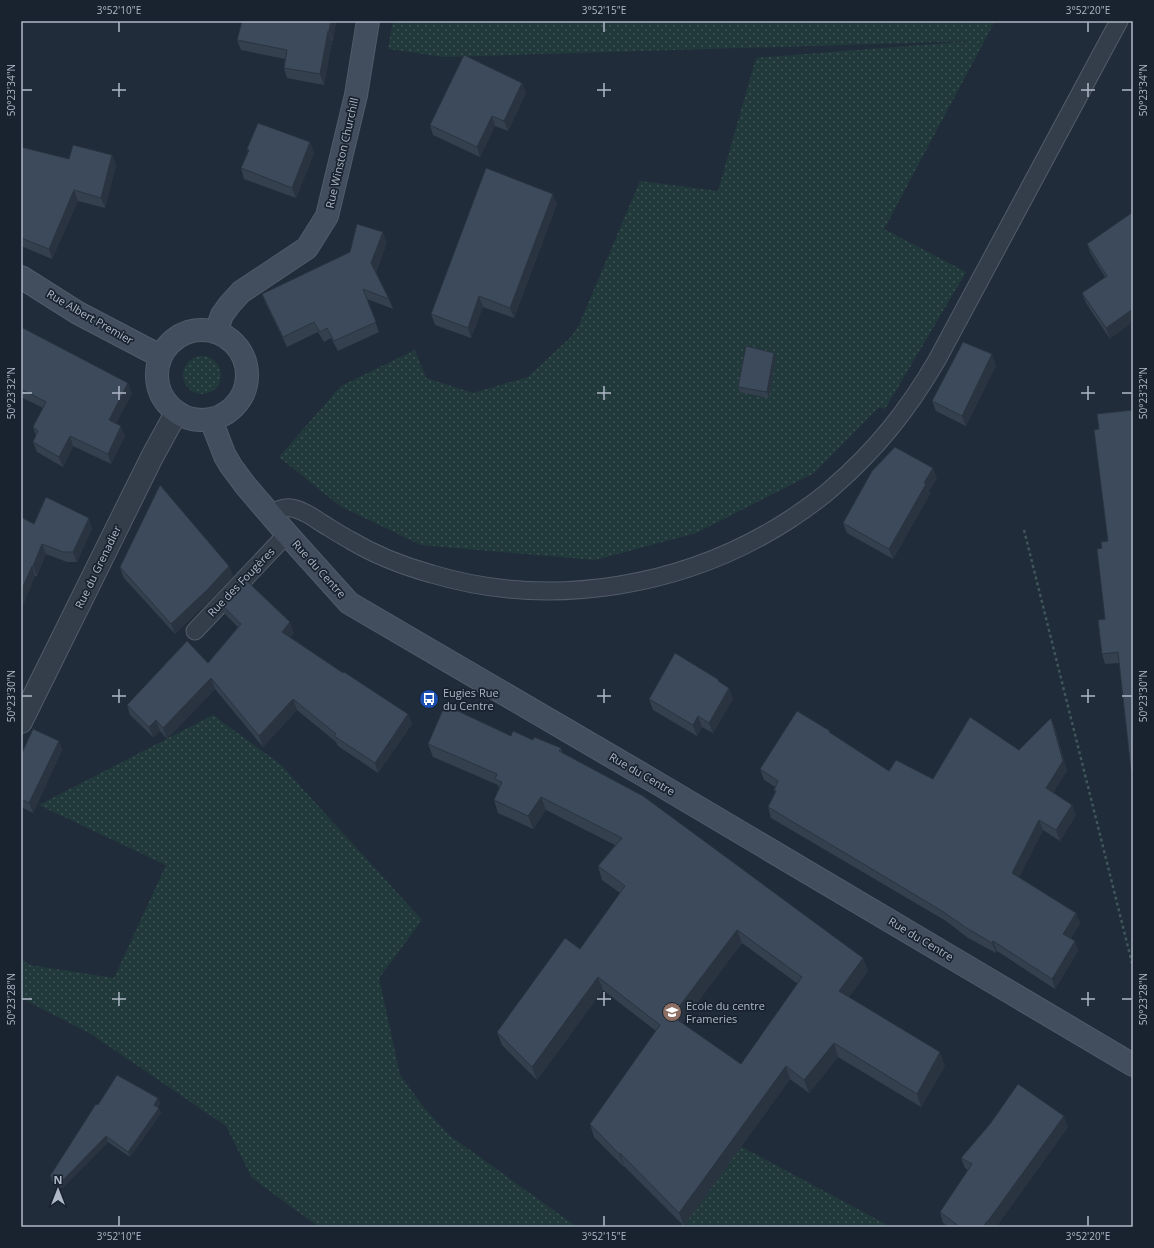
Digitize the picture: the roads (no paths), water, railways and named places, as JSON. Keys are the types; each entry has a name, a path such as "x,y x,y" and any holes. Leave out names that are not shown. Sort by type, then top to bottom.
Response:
{"street":[{"name":"Rue Winston Churchill","path":"216,332 222,315 241,292 307,248 328,216 356,95 368,21"},
{"name":"Rue Albert Premier","path":"21,277 78,313 160,356"},
{"path":"206,330 216,332 228,338 239,350 246,364 247,376 245,388 238,403 226,413 211,420 195,420 183,417 176,413 165,402 161,395 157,384 156,372 160,356 172,340 186,332 206,330"},
{"name":"Rue du Grenadier","path":"21,722 152,457 176,413"},
{"name":"Rue du Centre","path":"211,420 225,456 231,466 287,534 349,603 1133,1065"}],"lane":[{"path":"271,514 278,509 296,509 372,552 399,563 434,574 474,584 515,589 570,591 606,588 671,574 728,553 774,529 806,508 840,481 880,441 910,403 937,360 1119,21"},
{"name":"Rue des Fougères","path":"195,631 287,534"}],"place":[{"name":"Eugies Rue du Centre","path":"429,699"},
{"name":"Ecole du centre Frameries","path":"672,1012"}]}
